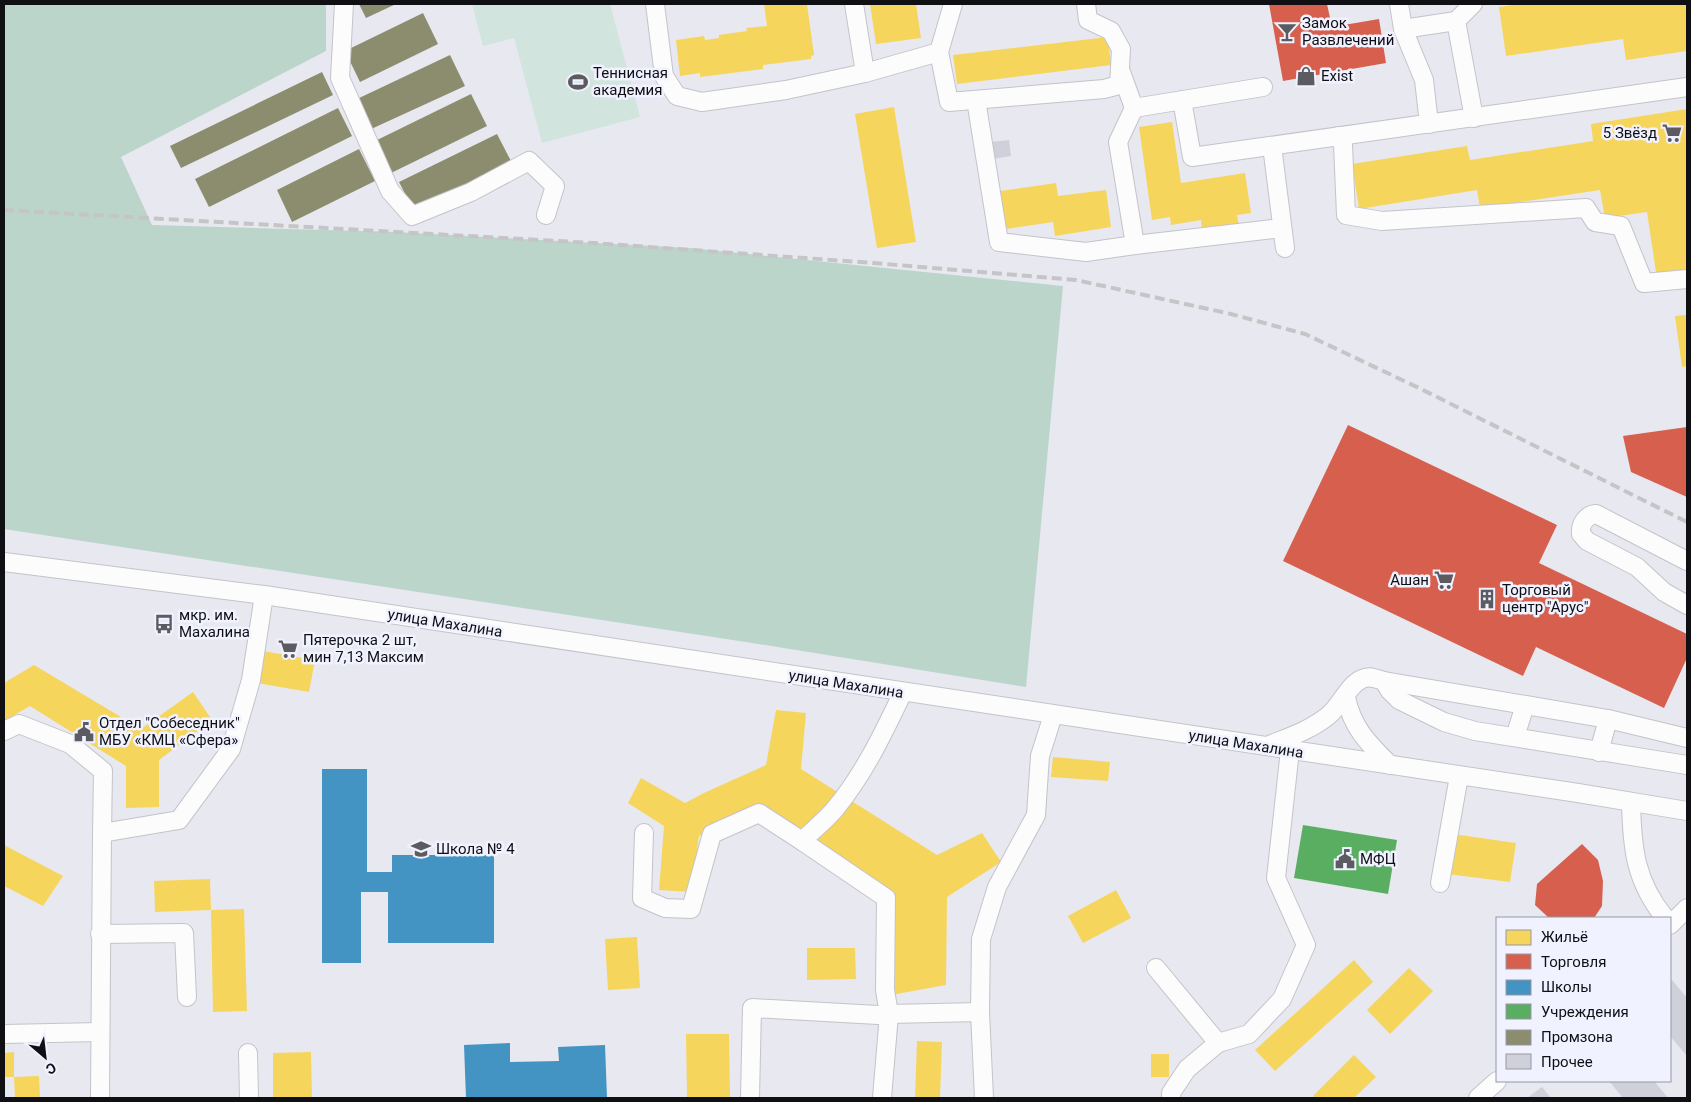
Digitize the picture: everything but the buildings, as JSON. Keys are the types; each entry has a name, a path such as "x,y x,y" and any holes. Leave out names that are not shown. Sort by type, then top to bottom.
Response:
{"street":[{"path":"344,4 340,78 390,192 412,216 471,192 529,161 555,186 546,214"},
{"path":"655,4 664,76 678,96 702,102 786,90 865,73 940,52"},
{"path":"854,4 865,73"},
{"path":"953,4 940,52 949,102 1104,89 1119,86 1121,49 1111,31 1088,20 1086,4"},
{"path":"1398,4 1403,30 1424,80 1428,124"},
{"path":"1403,30 1456,20 1473,4"},
{"path":"1456,20 1474,118"},
{"path":"1120,72 1134,108 1118,142 1134,245"},
{"path":"1134,108 1263,87"},
{"path":"1182,100 1192,157 1687,87"},
{"path":"976,100 999,242 1086,252 1282,228"},
{"path":"1339,136 1342,145 1346,215 1382,221 1586,208 1595,222 1621,226 1644,283 1687,279"},
{"path":"1272,146 1285,248"},
{"path":"1687,562 1596,514 1588,516 1582,525 1581,534 1583,538 1637,567 1664,592 1687,605"},
{"name":"улица Махалина","path":"4,562 264,595 1687,811"},
{"path":"102,833 179,820 231,749 251,680 264,595"},
{"path":"1267,747 1317,724 1331,714 1346,697 1350,688 1362,678 1370,677 1384,681 1608,719 1687,738"},
{"path":"1384,681 1394,697 1444,722 1475,731 1687,765"},
{"path":"802,841 834,810 850,790 886,729 903,692"},
{"path":"1346,697 1354,724 1365,740 1390,765"},
{"path":"1515,738 1525,705"},
{"path":"984,1098 980,1012 981,939 997,887 1036,815 1040,756 1053,715"},
{"path":"1599,752 1608,719"},
{"path":"4,731 18,724 70,744 103,770 100,1098"},
{"path":"1171,1098 1171,1093 1187,1069 1218,1043 1249,1034 1282,999 1306,945 1276,878 1290,750"},
{"path":"1440,883 1459,776"},
{"path":"1631,802 1632,834 1638,872 1647,894 1664,917"},
{"path":"1670,807 1687,806"},
{"path":"644,833 642,898 665,908 691,909 712,834 759,813 886,898 885,990 889,1014 882,1098"},
{"path":"1671,923 1687,908"},
{"path":"100,934 184,933 187,997"},
{"path":"1156,968 1218,1043"},
{"path":"750,1098 752,1008 878,1015 980,1012"},
{"path":"4,1034 100,1032"},
{"path":"248,1053 249,1098"},
{"path":"1478,1098 1496,1082"}],"shaded area":[{"name":"Теннисная академия","path":"472,4 610,4 640,117 542,143 514,38 483,46"}],"green space":[{"path":"4,4 326,4 326,51 121,157 152,225 395,232 689,248 1063,286 1026,687 746,642 4,529"}],"railway":[{"path":"4,210 593,243 874,263 1076,280 1231,314 1305,334 1419,388 1687,522"}],"place":[{"name":"Замок Развлечений","path":"1287,32"},
{"name":"Exist","path":"1306,76"},
{"name":"Теннисная академия","path":"578,82"},
{"name":"5 Звёзд","path":"1672,133"},
{"name":"Ашан","path":"1444,580"},
{"name":"Торговый центр \"Арус\"","path":"1487,599"},
{"name":"мкр. им. Махалина","path":"164,624"},
{"name":"Пятерочка 2 шт, мин 7,13 Максим","path":"288,649"},
{"name":"Отдел \"Собеседник\" МБУ «КМЦ «Сфера»","path":"84,732"},
{"name":"Школа № 4","path":"421,849"},
{"name":"МФЦ","path":"1345,859"}]}
